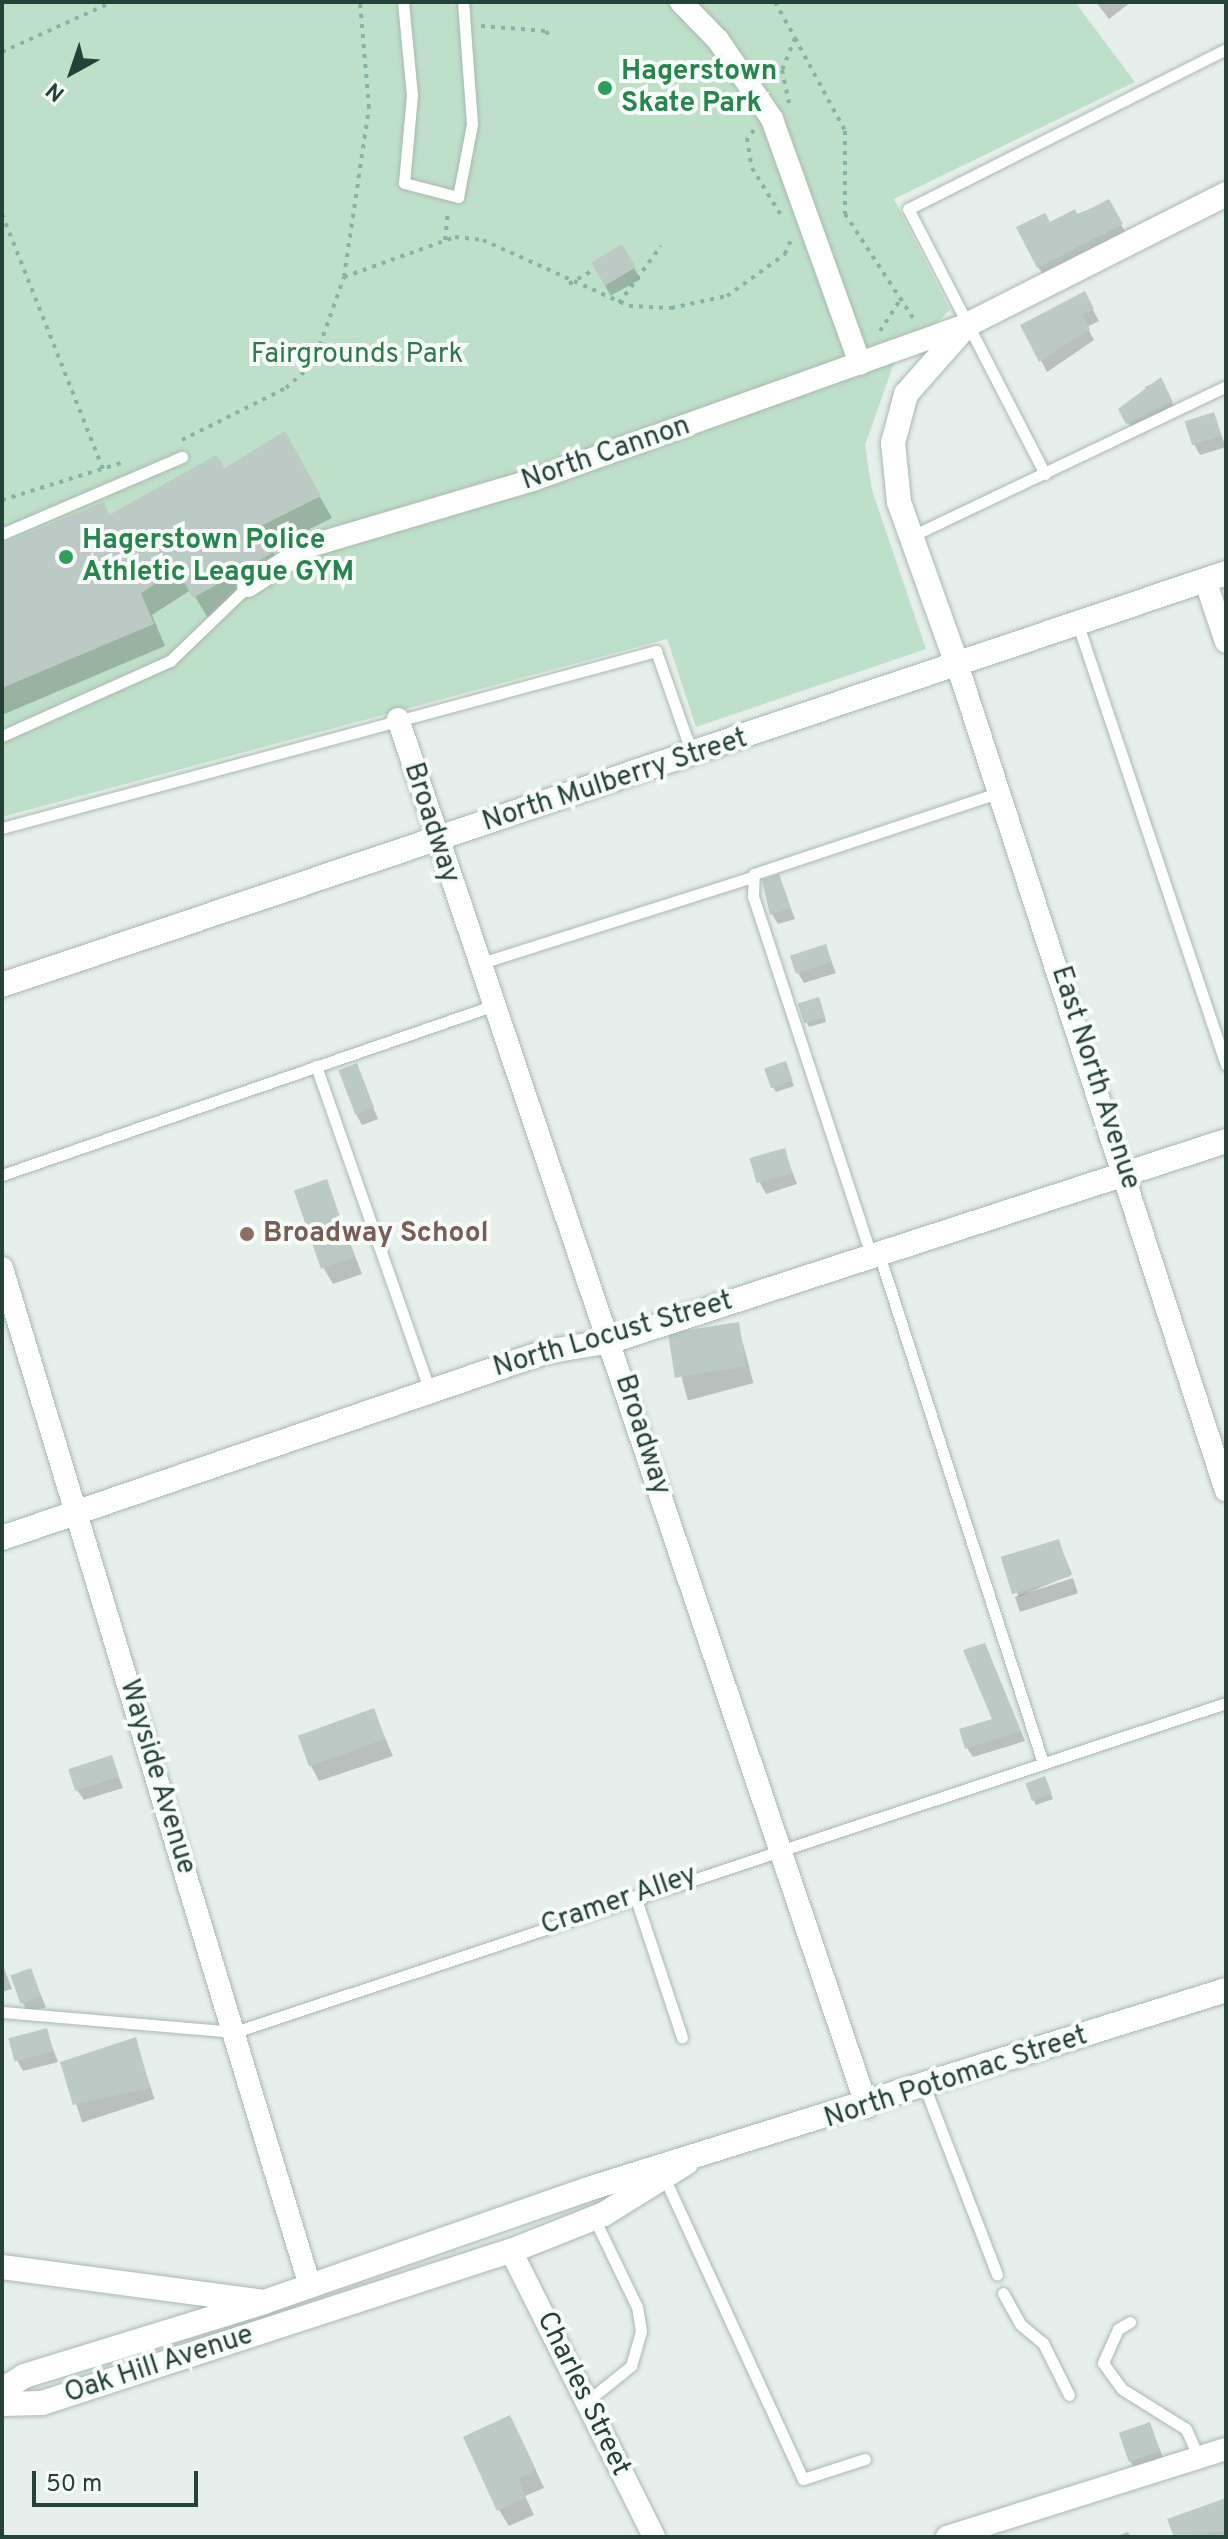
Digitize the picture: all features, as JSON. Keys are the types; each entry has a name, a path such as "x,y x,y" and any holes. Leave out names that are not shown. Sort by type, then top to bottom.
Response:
{"street":[{"path":"681,2 725,49 772,119 858,357"},
{"path":"958,667 914,535 899,502 893,443 906,394 967,325 1226,194"},
{"name":"North Cannon","path":"248,586 310,546 533,480 858,357 967,325"},
{"path":"1216,577 1226,642"},
{"name":"North Mulberry Street","path":"2,985 958,667 1216,577"},
{"name":"East North Avenue","path":"958,667 1127,1172 1226,1491"},
{"name":"Broadway","path":"398,719 435,841 611,1341 867,2107"},
{"name":"North Locust Street","path":"2,1538 545,1352 611,1341 1226,1141"},
{"name":"Wayside Avenue","path":"2,1268 310,2286"},
{"name":"North Potomac Street","path":"310,2286 588,2189 686,2163 867,2107 1226,1990"},
{"name":"North Potomac Street","path":"315,2315 511,2251 594,2218 686,2163"},
{"name":"Charles Street","path":"511,2251 654,2537"},
{"path":"2,2267 264,2302"},
{"name":"Oak Hill Avenue","path":"2,2390 24,2376 310,2286"},
{"name":"Oak Hill Avenue","path":"2,2404 42,2403 315,2315"},
{"path":"947,2537 1226,2449"}],"lane":[{"path":"404,2 412,95 404,183 458,197 472,124 463,2"},
{"path":"1045,474 910,223 912,204 1226,49"},
{"path":"914,535 1226,386"},
{"path":"2,534 182,457"},
{"path":"2,736 170,661 248,586"},
{"path":"1078,625 1226,1065"},
{"path":"2,828 656,651 693,755"},
{"path":"477,964 753,877 1000,792"},
{"path":"753,877 753,897 1043,1763"},
{"path":"2,1175 492,1006"},
{"path":"316,1066 430,1391"},
{"name":"Cramer Alley","path":"2,2012 235,2032 635,1896 1226,1703"},
{"path":"635,1896 682,2037"},
{"path":"925,2088 997,2275"},
{"path":"664,2177 803,2479 865,2459"},
{"path":"586,2402 631,2366 641,2331 637,2307 594,2218"},
{"path":"1003,2293 1020,2324 1043,2343 1069,2395"},
{"path":"1130,2322 1118,2329 1103,2363 1122,2389 1186,2429 1199,2458"}],"path":[{"path":"2,52 112,2"},
{"path":"169,446 286,388 313,364 344,277 369,108 360,2"},
{"path":"775,2 845,131 845,214 917,324"},
{"path":"466,28 533,30 550,38"},
{"path":"344,277 445,240 483,240 569,284 619,303 671,308 727,296 785,254 790,229 747,152 747,138 790,100 782,70 795,38"},
{"path":"445,240 450,195"},
{"path":"2,214 103,469"},
{"path":"619,303 661,246"},
{"path":"569,284 595,269"},
{"path":"858,357 892,319 902,297"},
{"path":"2,500 129,461"}],"green space":[{"name":"Fairgrounds Park","path":"2,2 1075,2 1135,82 894,199 950,310 894,363 865,445 872,490 926,649 696,727 667,639 2,817"}],"building":[{"path":"1109,199 1123,224 1037,268 1016,227 1045,213 1050,222 1075,209 1078,215"},
{"path":"622,244 636,267 605,286 591,263"},
{"path":"1085,291 1094,309 1083,315 1090,329 1039,362 1020,325"},
{"path":"1161,377 1173,402 1126,424 1118,409"},
{"path":"1214,412 1222,436 1192,445 1185,422"},
{"path":"285,431 321,496 261,526 276,551 193,598 177,570 141,593 154,624 2,688 2,544 104,502 109,515 216,455 225,468"},
{"path":"779,874 791,908 770,915 762,880"},
{"path":"826,944 832,962 796,974 790,956"},
{"path":"819,997 825,1017 804,1024 798,1003"},
{"path":"786,1061 793,1081 771,1088 764,1068"},
{"path":"357,1063 374,1108 356,1115 338,1070"},
{"path":"785,1148 792,1173 757,1183 749,1158"},
{"path":"327,1179 354,1257 321,1269 294,1190"},
{"path":"739,1322 746,1366 675,1378 668,1333"},
{"path":"1059,1539 1070,1576 1012,1594 1001,1557"},
{"path":"985,1643 1021,1731 965,1749 959,1729 992,1719 963,1650"},
{"path":"374,1708 385,1739 309,1767 298,1736"},
{"path":"112,1755 119,1777 75,1791 68,1769"},
{"path":"1045,1776 1052,1794 1032,1801 1025,1784"},
{"path":"31,1968 41,1996 21,2004 10,1976"},
{"path":"47,2028 53,2051 15,2062 8,2038"},
{"path":"136,2037 150,2088 73,2105 60,2062"},
{"path":"510,2415 536,2470 518,2479 526,2497 497,2511 463,2437"},
{"path":"1150,2422 1160,2451 1129,2462 1119,2433"},
{"path":"1226,2498 1226,2531 1174,2537 1167,2519"}],"place":[{"name":"Hagerstown Skate Park","path":"605,88"},
{"name":"Hagerstown Police Athletic League GYM","path":"66,557"},
{"name":"Broadway School","path":"247,1234"}]}
